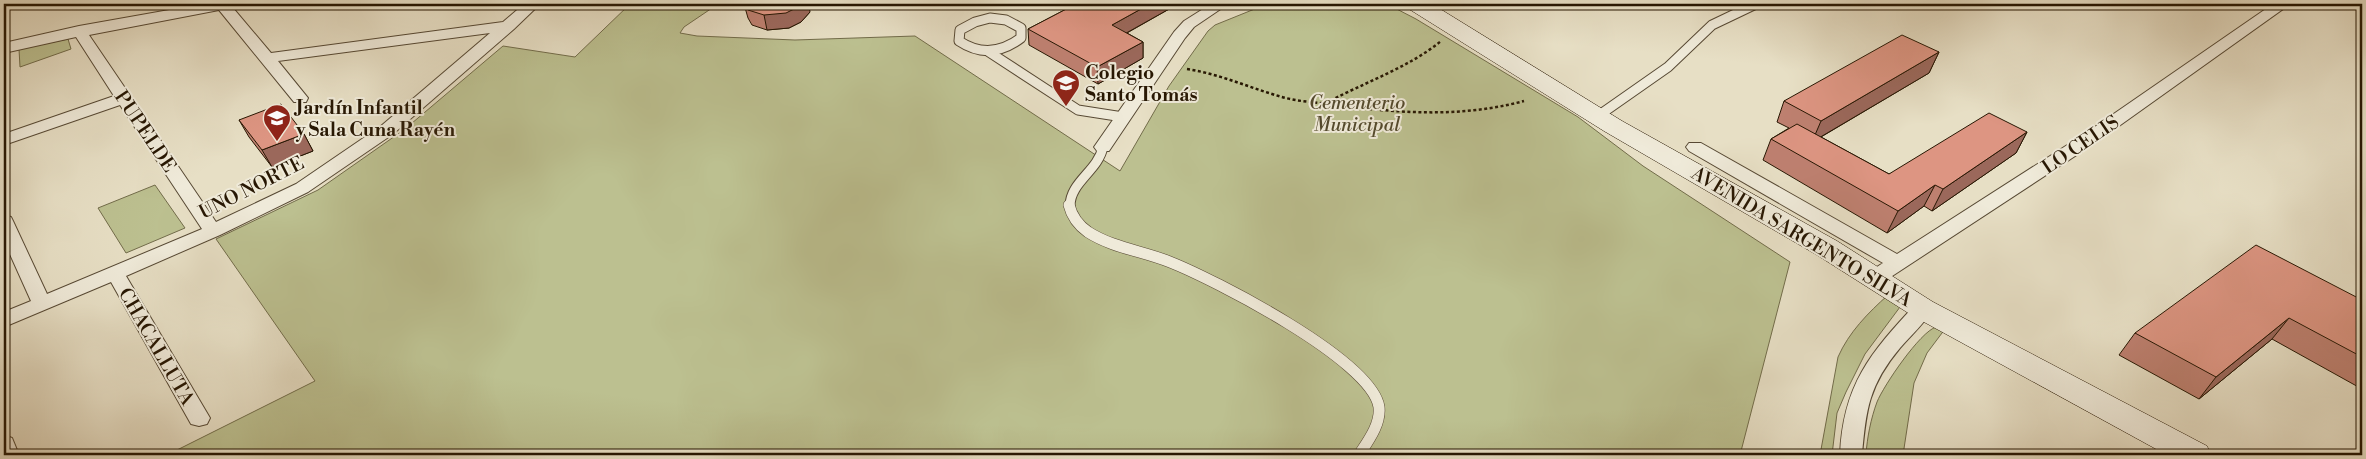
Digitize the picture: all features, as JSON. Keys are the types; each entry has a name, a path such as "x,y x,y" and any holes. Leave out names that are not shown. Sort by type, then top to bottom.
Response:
{"main road":[{"name":"AVENIDA SARGENTO SILVA","path":"1416,4 1598,116 1827,248 1923,309 2195,455"}],"street":[{"path":"4,48 79,31 224,4 300,98"},
{"name":"UNO NORTE","path":"4,320 213,231 302,188 349,158 387,130 533,4"},
{"path":"1103,147 1184,29 1196,18 1222,4"},
{"name":"LO CELIS","path":"1874,279 2092,137 2283,4"},
{"path":"266,58 509,26"},
{"name":"PUPELDE","path":"79,31 213,231"},
{"path":"4,140 123,98"},
{"name":"AVENIDA SARGENTO SILVA","path":"1694,147 1898,263"},
{"path":"4,221 42,304"},
{"name":"CHACALLUTA","path":"115,273 199,418"},
{"path":"1851,455 1856,412 1868,378 1888,346 1923,309"},
{"path":"4,444 8,455"}],"lane":[{"path":"1598,116 1668,67 1712,25 1756,4"},
{"path":"990,52 1009,47 1020,38 1021,28 1010,20 991,18 973,22 960,30 959,41 971,49 990,52 1078,110 1123,117"},
{"path":"1103,147 1100,158 1072,195 1069,203 1076,222 1094,236 1148,253 1218,283 1297,329 1353,371 1368,385 1378,401 1379,418 1359,455"}],"path":[{"path":"1325,104 1363,83 1424,55 1444,39"},
{"path":"1187,69 1214,73 1286,98 1407,112 1440,114 1490,110 1524,101"}],"green space":[{"name":"Cementerio Municipal","path":"630,4 718,4 684,27 680,33 697,36 795,40 915,36 1120,171 1169,86 1208,31 1215,25 1267,4 1387,4 1416,19 1578,117 1643,166 1790,262 1740,455 167,455 315,381 216,239 318,190 405,129 503,46 575,57"},
{"path":"68,39 71,49 20,67 19,49"},
{"path":"155,185 185,228 126,253 98,208"},
{"path":"1888,295 1900,307 1865,354 1846,392 1837,413 1832,455 1820,455 1838,357 1842,348 1860,323"},
{"path":"1936,327 1945,329 1927,353 1914,383 1903,455 1866,455 1871,421 1881,394 1912,348 1929,331"}],"building":[{"path":"744,4 801,4 786,13 764,15 748,10"},
{"path":"1076,4 1150,4 1112,25 1143,42 1097,67 1028,29"},
{"path":"1902,35 1939,52 1821,121 1784,101"},
{"path":"281,104 304,134 262,150 239,120"},
{"path":"1989,113 2027,132 1943,189 1935,185 1898,211 1771,139 1797,124 1889,174"},
{"path":"2256,245 2362,300 2362,357 2289,318 2216,377 2135,333"}],"place":[{"name":"Colegio Santo Tomás","path":"1066,107"},
{"name":"Jardín Infantil y Sala Cuna Rayén","path":"277,142"}]}
